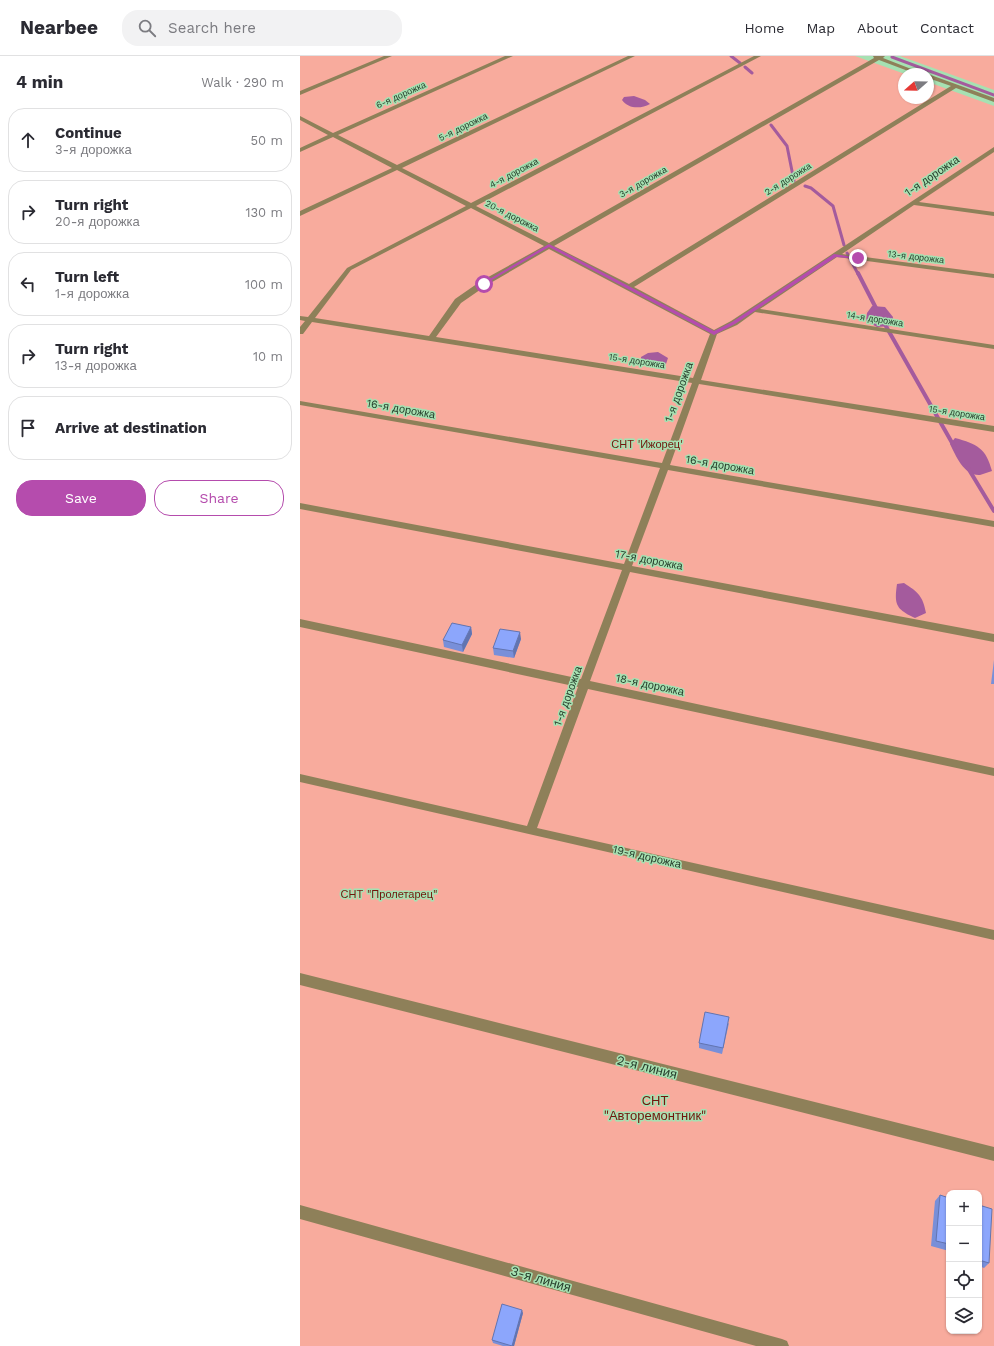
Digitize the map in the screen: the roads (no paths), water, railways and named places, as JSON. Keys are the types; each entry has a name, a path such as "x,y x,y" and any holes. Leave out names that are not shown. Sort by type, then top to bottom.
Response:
{"street":[{"path":"300,93 389,56"},
{"name":"6-я дорожка","path":"300,150 510,56"},
{"name":"5-я дорожка","path":"300,214 632,56"},
{"name":"4-я дорожка","path":"300,332 349,269 758,56"},
{"path":"877,57 905,68"},
{"name":"3-я дорожка","path":"431,339 458,300 549,245 877,57"},
{"path":"934,78 994,100"},
{"name":"2-я дорожка","path":"629,287 955,86"},
{"name":"20-я дорожка","path":"300,118 549,245 714,333"},
{"name":"1-я дорожка","path":"530,831 714,333 734,323 838,256 913,203 994,149"},
{"path":"986,155 994,156"},
{"path":"913,203 994,214"},
{"name":"13-я дорожка","path":"838,256 994,276"},
{"name":"14-я дорожка","path":"753,310 994,347"},
{"name":"15-я дорожка","path":"300,318 696,380 994,429"},
{"name":"16-я дорожка","path":"300,403 664,468 993,524"},
{"name":"17-я дорожка","path":"300,506 994,638"},
{"name":"18-я дорожка","path":"300,624 585,683 994,772"},
{"name":"19-я дорожка","path":"300,778 994,935"},
{"name":"2-я линия","path":"300,979 994,1154"},
{"name":"3-я линия","path":"300,1212 782,1346"}],"waterway":[{"path":"731,56 740,63"},
{"path":"892,57 994,95"},
{"path":"745,67 752,73"},
{"path":"771,125 787,146 794,181"},
{"path":"805,186 811,188 833,206 844,245"},
{"path":"847,253 858,274"},
{"path":"858,273 878,312"},
{"path":"883,321 955,448"},
{"path":"968,468 994,511"}],"park label":[{"name":"СНТ 'Ижорец'","path":"647,444"},
{"name":"СНТ \"Пролетарец\"","path":"389,894"},
{"name":"СНТ \"Авторемонтник\"","path":"655,1108"}]}
